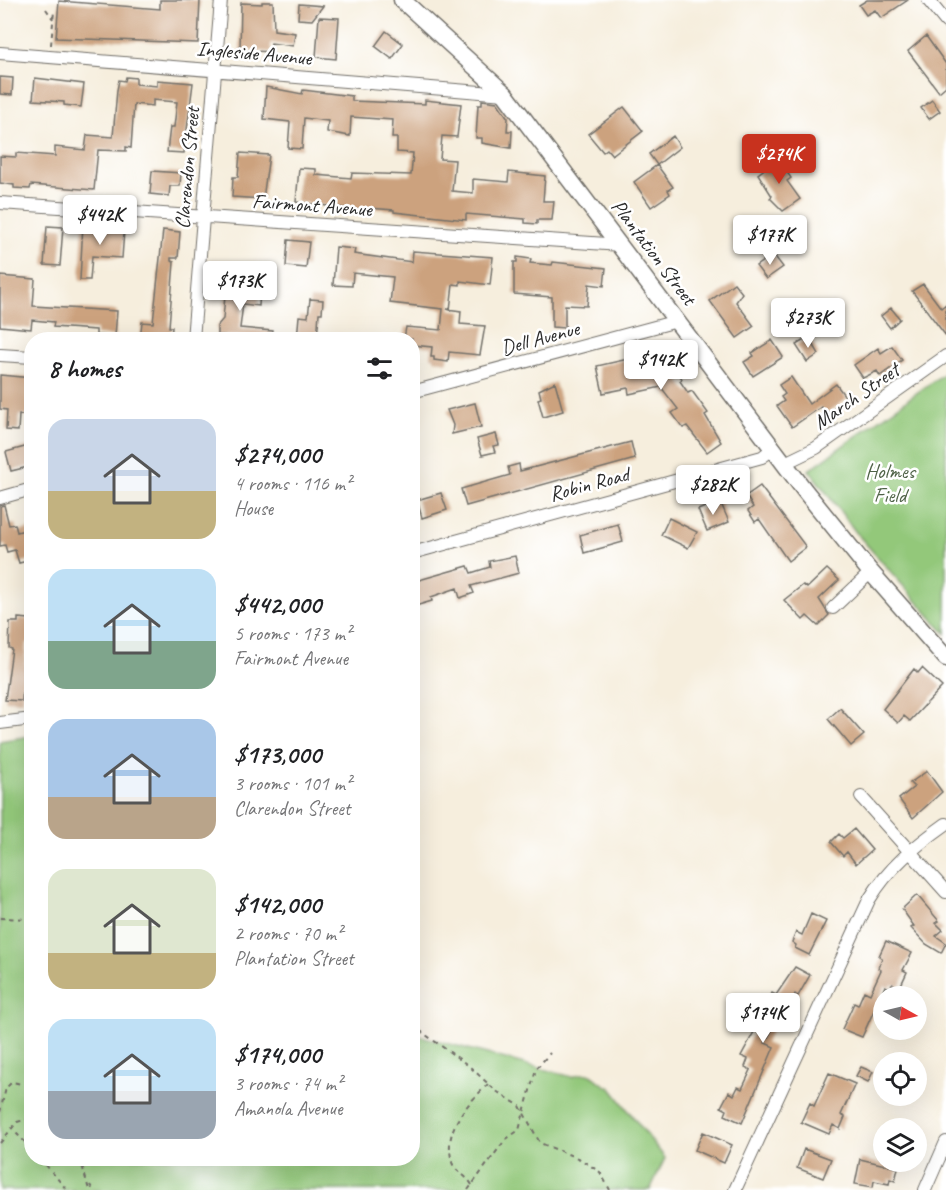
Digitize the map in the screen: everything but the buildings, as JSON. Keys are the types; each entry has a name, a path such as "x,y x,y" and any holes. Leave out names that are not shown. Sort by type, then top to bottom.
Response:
{"street":[{"name":"Clarendon Street","path":"194,332 221,0"},
{"name":"Plantation Street","path":"402,0 505,94 785,463 871,572 946,658"},
{"path":"928,0 946,22"},
{"name":"Ingleside Avenue","path":"0,53 505,94"},
{"name":"Fairmont Avenue","path":"0,203 621,245"},
{"name":"Dell Avenue","path":"420,390 677,321"},
{"path":"0,355 24,356"},
{"name":"March Street","path":"785,463 816,448 946,356"},
{"name":"Robin Road","path":"420,551 762,457 774,448"},
{"path":"0,498 24,491"},
{"path":"833,608 871,572"},
{"path":"0,723 24,721"},
{"path":"861,797 946,892"},
{"path":"737,1189 869,900 885,875 910,850 946,824"},
{"path":"925,1190 946,1142"}],"path":[{"path":"46,9 53,19"},
{"path":"51,47 54,12"},
{"path":"0,918 24,919"},
{"path":"420,1030 520,1106 540,1143 580,1159 600,1172 610,1190"},
{"path":"468,1190 505,1140 519,1130 536,1070 550,1053"},
{"path":"0,1112 6,1088 12,1082 22,1084"},
{"path":"471,1185 465,1174 455,1168 451,1159 450,1141 455,1124 467,1106 488,1084"},
{"path":"0,1143 17,1122 24,1120"},
{"path":"16,1133 24,1141"},
{"path":"47,1166 68,1190"},
{"path":"83,1166 91,1190"}],"green space":[{"name":"Holmes Field","path":"946,372 946,634 858,535 809,470"},
{"path":"24,737 24,1166 420,1166 420,1036 572,1077 580,1074 594,1076 610,1087 665,1158 650,1190 0,1190 0,741"}]}
